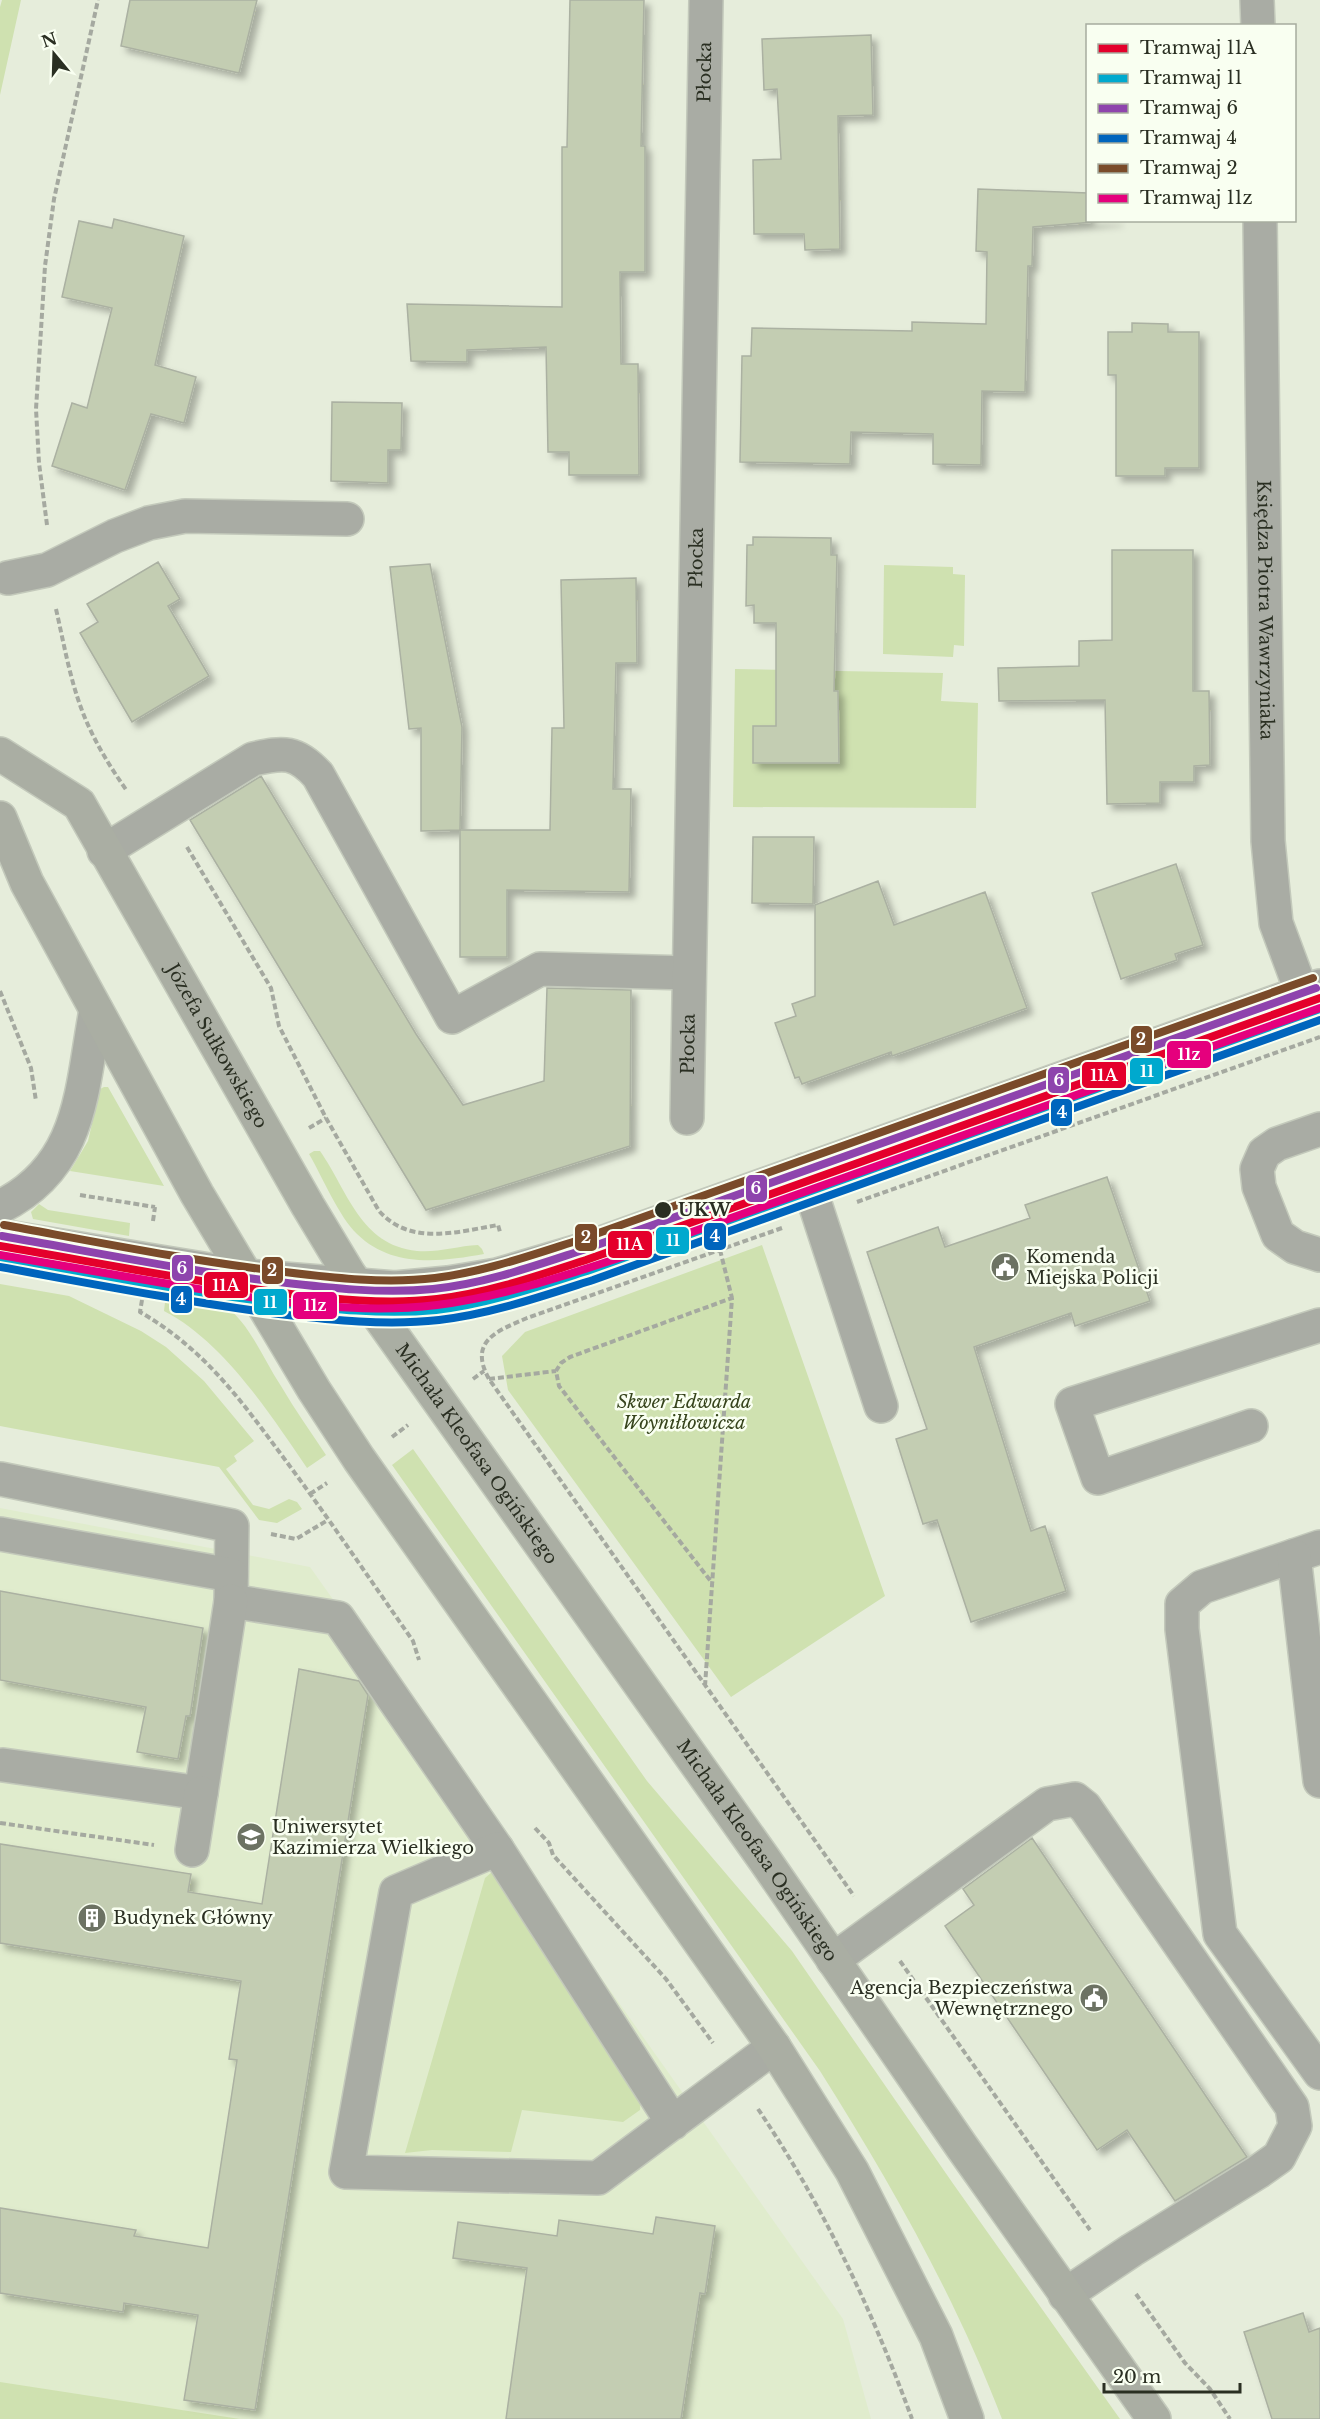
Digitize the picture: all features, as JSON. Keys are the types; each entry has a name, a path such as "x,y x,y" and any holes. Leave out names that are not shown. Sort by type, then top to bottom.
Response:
{"main road":[{"name":"Józefa Sułkowskiego","path":"0,754 79,804 308,1206 358,1286"},
{"path":"0,819 27,883 197,1194 314,1390 359,1459 774,2047 858,2180 936,2336 967,2419"},
{"name":"Michała Kleofasa Ogińskiego","path":"358,1286 764,1859 1065,2295 1154,2419"}],"street":[{"name":"Płocka","path":"687,1118 706,0"},
{"path":"1257,0 1258,24"},
{"name":"Księdza Piotra Wawrzyniaka","path":"1260,222 1268,841 1276,923 1311,990"},
{"path":"8,578 47,570 115,536 149,523 185,516 347,519"},
{"path":"104,850 254,759 279,753 296,756 318,775 452,1017 540,969 689,973"},
{"path":"0,1236 246,1276 358,1286 395,1288 497,1275 582,1250 1311,990"},
{"path":"0,1207 44,1175 63,1150 73,1129 96,1010"},
{"path":"1320,1129 1277,1144 1264,1153 1257,1169 1259,1187 1278,1235 1295,1247 1320,1256"},
{"path":"804,1170 881,1406"},
{"path":"1251,1426 1098,1478 1072,1404 1320,1325"},
{"path":"0,1479 232,1526 231,1588 192,1850"},
{"path":"0,1534 231,1588 338,1617 497,1849 673,2123"},
{"path":"1320,1780 1307,1551 1202,1587 1182,1604 1182,1629 1220,1934 1320,2073"},
{"path":"3,1765 201,1793"},
{"path":"833,1960 1047,1804 1075,1799 1085,1808 1292,2107 1295,2126 1279,2157 1065,2295"},
{"path":"497,1849 396,1892 346,2172 598,2178 774,2047"}],"path":[{"path":"98,0 54,199 45,266 36,409 39,463 49,544 47,570 71,676 82,712 119,780 150,824 183,840 271,988 279,1026 337,1138 371,1199 387,1221 403,1230 417,1234 451,1233 498,1225"},
{"path":"0,991 32,1068 35,1105"},
{"path":"1230,2419 1210,2389 1185,2363 1113,2263 705,1687 489,1379 482,1359 487,1341 494,1332 527,1318 1320,1037"},
{"path":"75,1194 165,1209"},
{"path":"705,1687 732,1298 720,1250"},
{"path":"713,1584 559,1386 556,1371 561,1363 570,1357 732,1298"},
{"path":"140,1312 185,1343 232,1389 413,1641"},
{"path":"489,1379 556,1371"},
{"path":"232,1526 296,1539 328,1520"},
{"path":"0,1823 192,1850"},
{"path":"553,1856 666,1979 735,2075 804,2182 838,2247 885,2350 912,2419"}],"shaded area":[{"name":"Uniwersytet Kazimierza Wielkiego","path":"0,1508 310,1567 843,2319 871,2419 0,2419"}],"green space":[{"path":"2,0 21,0 0,95 0,7"},
{"path":"884,565 953,567 953,574 965,575 964,646 954,645 953,657 883,654"},
{"path":"735,669 943,673 941,701 978,703 976,808 733,807"},
{"path":"108,1087 164,1186 70,1171 88,1141 100,1089"},
{"path":"320,1151 358,1214 382,1238 398,1247 417,1251 478,1245 484,1254 450,1259 417,1260 385,1253 371,1245 350,1227 337,1207 309,1154"},
{"path":"39,1204 48,1210 130,1223 129,1236 33,1219 31,1212"},
{"name":"Skwer Edwarda Woyniłłowicza","path":"762,1245 885,1596 731,1697 508,1390 502,1356 525,1332"},
{"path":"0,1284 69,1296 141,1331 166,1347 204,1381 254,1441 234,1456 237,1461 226,1469 253,1505 269,1509 289,1499 297,1502 302,1509 277,1523 259,1520 219,1467 0,1426"},
{"path":"167,1285 196,1291 223,1304 233,1312 248,1331 286,1395 326,1455 307,1468 278,1425 226,1360 186,1324 164,1311"},
{"path":"413,1449 647,1781 792,1951 1120,2419 1002,2419 964,2328 920,2240 820,2071 392,1465"},
{"path":"499,1871 641,2096 640,2110 623,2122 522,2110 511,2152 432,2150 405,2153 485,1878 492,1872"},
{"path":"0,2382 240,2419 0,2419"}],"building":[{"path":"130,0 257,0 239,73 121,46"},
{"path":"570,0 644,0 641,146 645,146 645,272 620,272 621,364 638,364 639,475 569,475 569,452 548,452 546,347 467,350 467,362 411,361 407,304 562,307 562,147 567,147"},
{"path":"871,35 873,115 838,116 840,249 805,250 804,234 754,234 753,160 781,159 777,89 764,90 762,39"},
{"path":"978,189 1086,193 1086,222 1094,222 1033,227 1032,266 1028,266 1025,392 982,391 981,465 933,464 933,434 851,432 850,464 740,462 742,356 751,356 752,328 912,331 912,322 986,324 987,252 976,251"},
{"path":"114,219 184,236 155,365 196,377 184,423 151,414 125,490 52,466 72,403 87,408 112,308 62,297 79,221 112,228"},
{"path":"1132,323 1168,324 1168,332 1199,332 1199,468 1165,468 1165,476 1116,476 1116,375 1108,375 1108,332 1132,332"},
{"path":"332,402 402,403 401,450 388,450 388,483 331,481"},
{"path":"753,537 831,538 831,555 837,555 834,691 838,691 839,763 753,763 753,726 776,726 776,623 754,623 754,605 746,606 747,545 753,545"},
{"path":"1112,550 1193,550 1193,691 1209,691 1210,765 1194,766 1194,782 1160,782 1160,803 1107,804 1105,700 999,701 998,668 1079,666 1079,641 1112,640"},
{"path":"158,562 180,599 168,606 209,676 132,722 80,633 98,622 87,604"},
{"path":"430,564 462,727 460,830 421,831 421,728 409,729 390,567"},
{"path":"636,578 637,663 616,663 613,789 631,789 629,892 507,890 507,957 460,957 460,830 550,830 552,728 564,728 561,580"},
{"path":"261,776 416,1034 463,1105 544,1081 547,988 631,990 630,1146 426,1210 190,820"},
{"path":"753,837 814,837 813,904 752,903"},
{"path":"1176,864 1203,945 1175,954 1177,960 1121,979 1092,893"},
{"path":"878,881 894,925 985,892 1027,1008 892,1056 891,1052 802,1084 799,1077 795,1078 775,1023 796,1016 792,1004 815,996 815,905"},
{"path":"1107,1177 1150,1301 1075,1326 1071,1313 974,1347 1031,1531 1045,1526 1066,1591 971,1622 937,1520 923,1524 896,1439 927,1429 867,1252 938,1227 945,1247 1030,1218 1025,1205"},
{"path":"0,1591 203,1628 190,1716 186,1716 178,1759 137,1752 146,1707 0,1680"},
{"path":"299,1669 359,1681 368,1695 255,2410 184,2400 198,2315 124,2303 123,2312 0,2293 0,2208 136,2230 134,2236 208,2248 237,2060 229,2059 241,1981 0,1943 0,1844 191,1874 188,1892 262,1904"},
{"path":"1032,1838 1247,2157 1175,2201 1127,2130 1097,2150 945,1926 974,1905 963,1889"},
{"path":"656,2217 715,2226 705,2294 700,2293 681,2419 506,2419 527,2268 453,2258 458,2222 557,2236 559,2220 653,2234"},
{"path":"1303,2313 1309,2332 1320,2328 1320,2419 1272,2419 1244,2332"}],"tram line":[{"name":"2","path":"4,1225 179,1257 341,1278 416,1280 472,1272 579,1240 1313,978"},
{"name":"6","path":"2,1236 244,1278 356,1290 395,1291 452,1287 509,1274 583,1250 1316,988"},
{"name":"11A","path":"0,1246 176,1277 340,1299 418,1301 475,1293 586,1260 1320,998"},
{"name":"11z","path":"0,1255 207,1290 338,1307 404,1308 484,1297 530,1286 622,1257 1320,1008"},
{"name":"11","path":"0,1257 243,1299 357,1311 396,1312 455,1307 514,1294 590,1270 1320,1009"},
{"name":"4","path":"0,1267 174,1298 299,1316 379,1322 419,1322 458,1317 517,1304 593,1280 1320,1020"}],"place":[{"name":"UKW","path":"663,1210"},
{"name":"Komenda Miejska Policji","path":"1005,1267"},
{"name":"Uniwersytet Kazimierza Wielkiego","path":"251,1837"},
{"name":"Budynek Główny","path":"92,1918"},
{"name":"Agencja Bezpieczeństwa Wewnętrznego","path":"1094,1998"}]}
